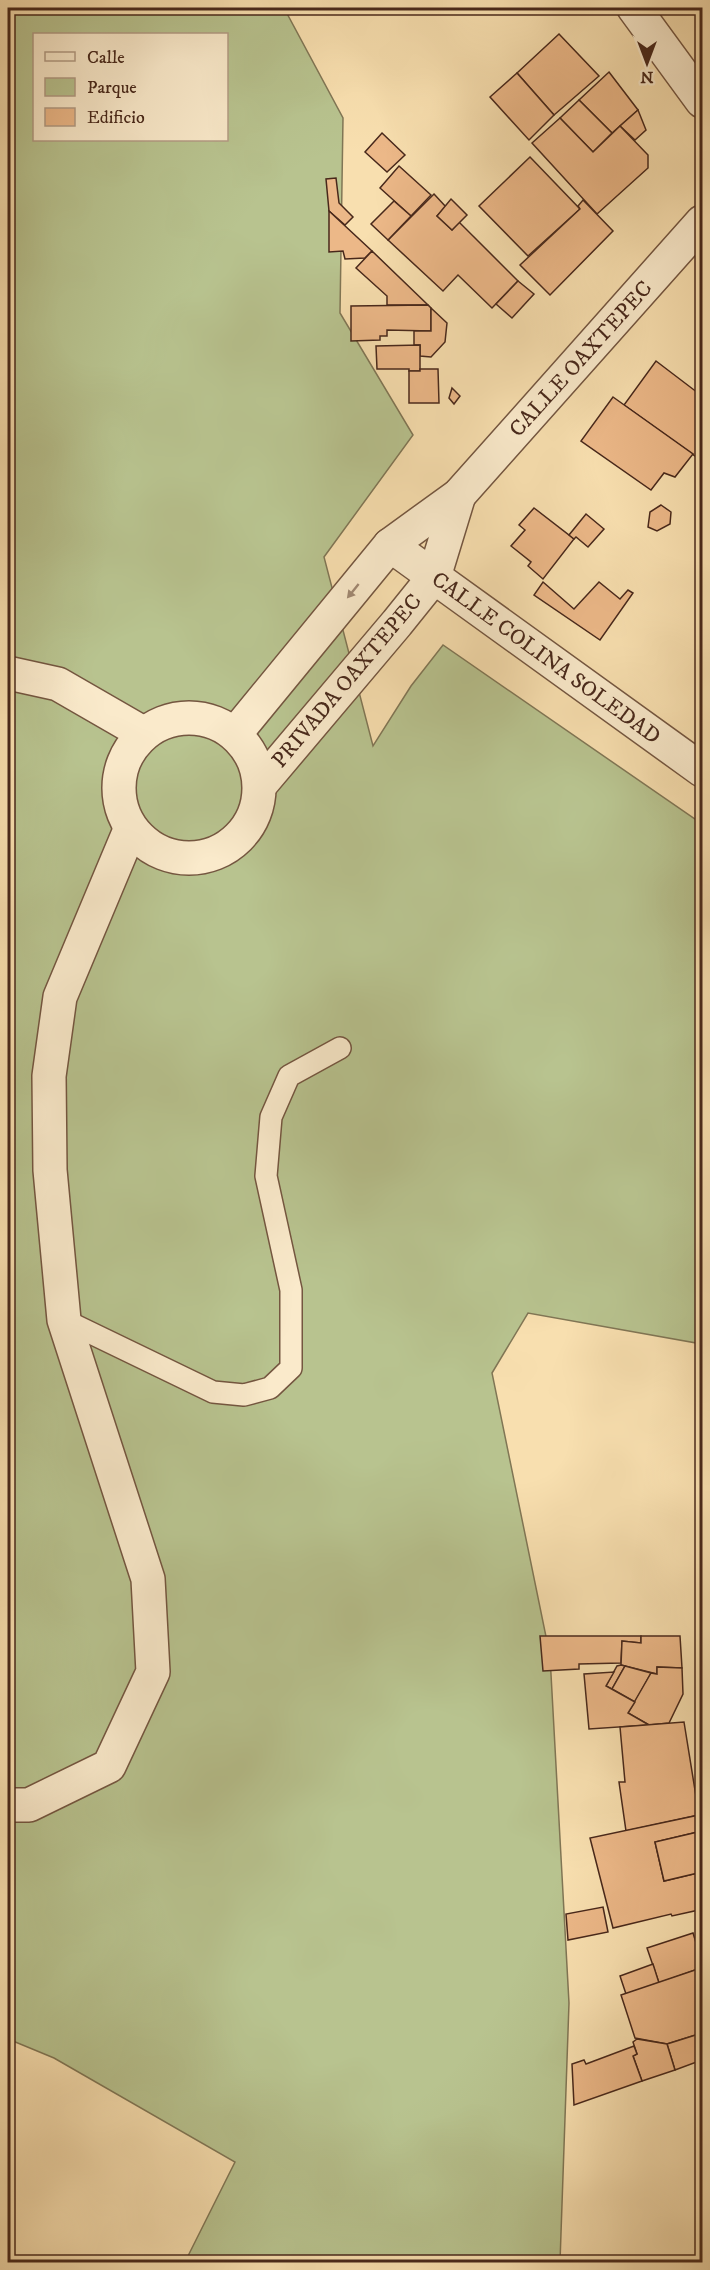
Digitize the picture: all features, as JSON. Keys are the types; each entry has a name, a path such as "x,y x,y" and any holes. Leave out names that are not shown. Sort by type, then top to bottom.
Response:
{"street":[{"path":"634,8 702,101"},
{"name":"CALLE OAXTEPEC","path":"390,545 459,495 702,222"},
{"name":"CALLE OAXTEPEC","path":"434,577 459,495"},
{"path":"235,734 390,545"},
{"name":"CALLE COLINA SOLEDAD","path":"390,545 702,770"},
{"name":"PRIVADA OAXTEPEC","path":"261,784 434,577"},
{"path":"8,673 58,684 143,733"},
{"path":"173,719 206,719 235,734 253,756 261,784 254,820 230,848 194,860 159,853 129,830 117,795 123,759 143,733 173,719"},
{"path":"8,1805 29,1805 110,1766 153,1672 148,1579 64,1320 50,1170 51,1065 60,997 129,830"}],"lane":[{"path":"64,1320 213,1392 244,1395 270,1388 291,1368 291,1290 266,1176 271,1117 289,1076 340,1048"}],"green space":[{"path":"8,8 284,8 343,118 340,313 413,435 324,557 373,746 411,686 443,645 702,824 702,1344 528,1313 492,1373 550,1656 569,2003 560,2262 185,2262 235,2162 54,2058 8,2039"}],"building":[{"path":"702,8 702,19 695,9"},
{"path":"559,34 599,76 554,115 517,73"},
{"path":"609,72 638,110 612,133 579,100"},
{"path":"517,73 554,115 529,140 490,97"},
{"path":"579,100 612,133 593,152 560,118"},
{"path":"638,110 646,130 635,140 620,126"},
{"path":"560,118 593,152 620,126 648,155 648,168 597,214 532,143"},
{"path":"382,133 405,155 387,172 365,152"},
{"path":"530,157 580,209 528,256 479,206"},
{"path":"399,166 431,195 411,216 380,188"},
{"path":"336,178 339,203 353,217 345,225 329,211 326,179"},
{"path":"434,194 446,207 437,216 452,230 459,222 518,281 492,308 458,275 443,291 388,240"},
{"path":"451,199 467,215 452,230 437,216"},
{"path":"583,200 613,231 550,295 520,265 580,209 578,206"},
{"path":"394,201 411,216 388,240 371,224"},
{"path":"329,211 372,251 365,258 345,259 343,251 329,252"},
{"path":"372,251 428,305 387,305 387,296 356,268"},
{"path":"518,281 534,294 512,318 496,304"},
{"path":"428,305 431,308 431,331 387,330 387,336 380,336 380,340 351,341 351,306"},
{"path":"431,308 447,323 445,342 431,357 420,356 420,345 414,345 414,331 431,331"},
{"path":"420,345 420,371 377,369 376,346"},
{"path":"656,361 702,396 702,461 624,405"},
{"path":"420,369 438,369 439,403 409,403 409,371 420,371"},
{"path":"452,388 460,396 454,404 449,398"},
{"path":"613,397 693,454 675,477 664,473 651,490 581,441"},
{"path":"661,505 671,512 670,524 657,531 648,527 650,512"},
{"path":"534,508 574,539 543,579 528,566 531,562 511,546 525,530 519,525"},
{"path":"586,514 604,529 588,547 576,537 574,539 569,535"},
{"path":"543,582 574,609 599,582 620,599 628,590 633,593 600,640 534,595"},
{"path":"540,1636 641,1636 641,1643 622,1641 621,1663 579,1664 579,1669 543,1671"},
{"path":"641,1636 680,1636 682,1668 657,1667 657,1674 621,1665 622,1641 641,1643"},
{"path":"617,1666 625,1666 612,1689 606,1686"},
{"path":"625,1666 651,1673 635,1702 612,1689"},
{"path":"657,1667 682,1668 683,1694 669,1723 649,1725 628,1713 651,1673 657,1674"},
{"path":"614,1672 606,1686 635,1702 628,1713 649,1725 589,1729 584,1674"},
{"path":"684,1722 699,1815 626,1831 619,1782 625,1782 620,1727"},
{"path":"699,1815 702,1831 655,1842 664,1881 702,1872 702,1913 700,1914 699,1910 672,1916 671,1914 613,1928 590,1838"},
{"path":"702,1831 702,1872 664,1881 655,1842"},
{"path":"603,1907 608,1932 568,1940 566,1914"},
{"path":"693,1933 702,1962 702,1982 698,1969 659,1983 647,1948"},
{"path":"653,1964 659,1983 626,1994 620,1976"},
{"path":"698,1969 702,1982 702,2033 667,2044 635,2038 621,1995"},
{"path":"702,2033 702,2060 675,2070 667,2044"},
{"path":"637,2039 667,2044 675,2070 642,2081 633,2056 637,2054 633,2042"},
{"path":"634,2046 637,2054 633,2056 642,2081 574,2105 572,2064 584,2060 586,2064"}]}
